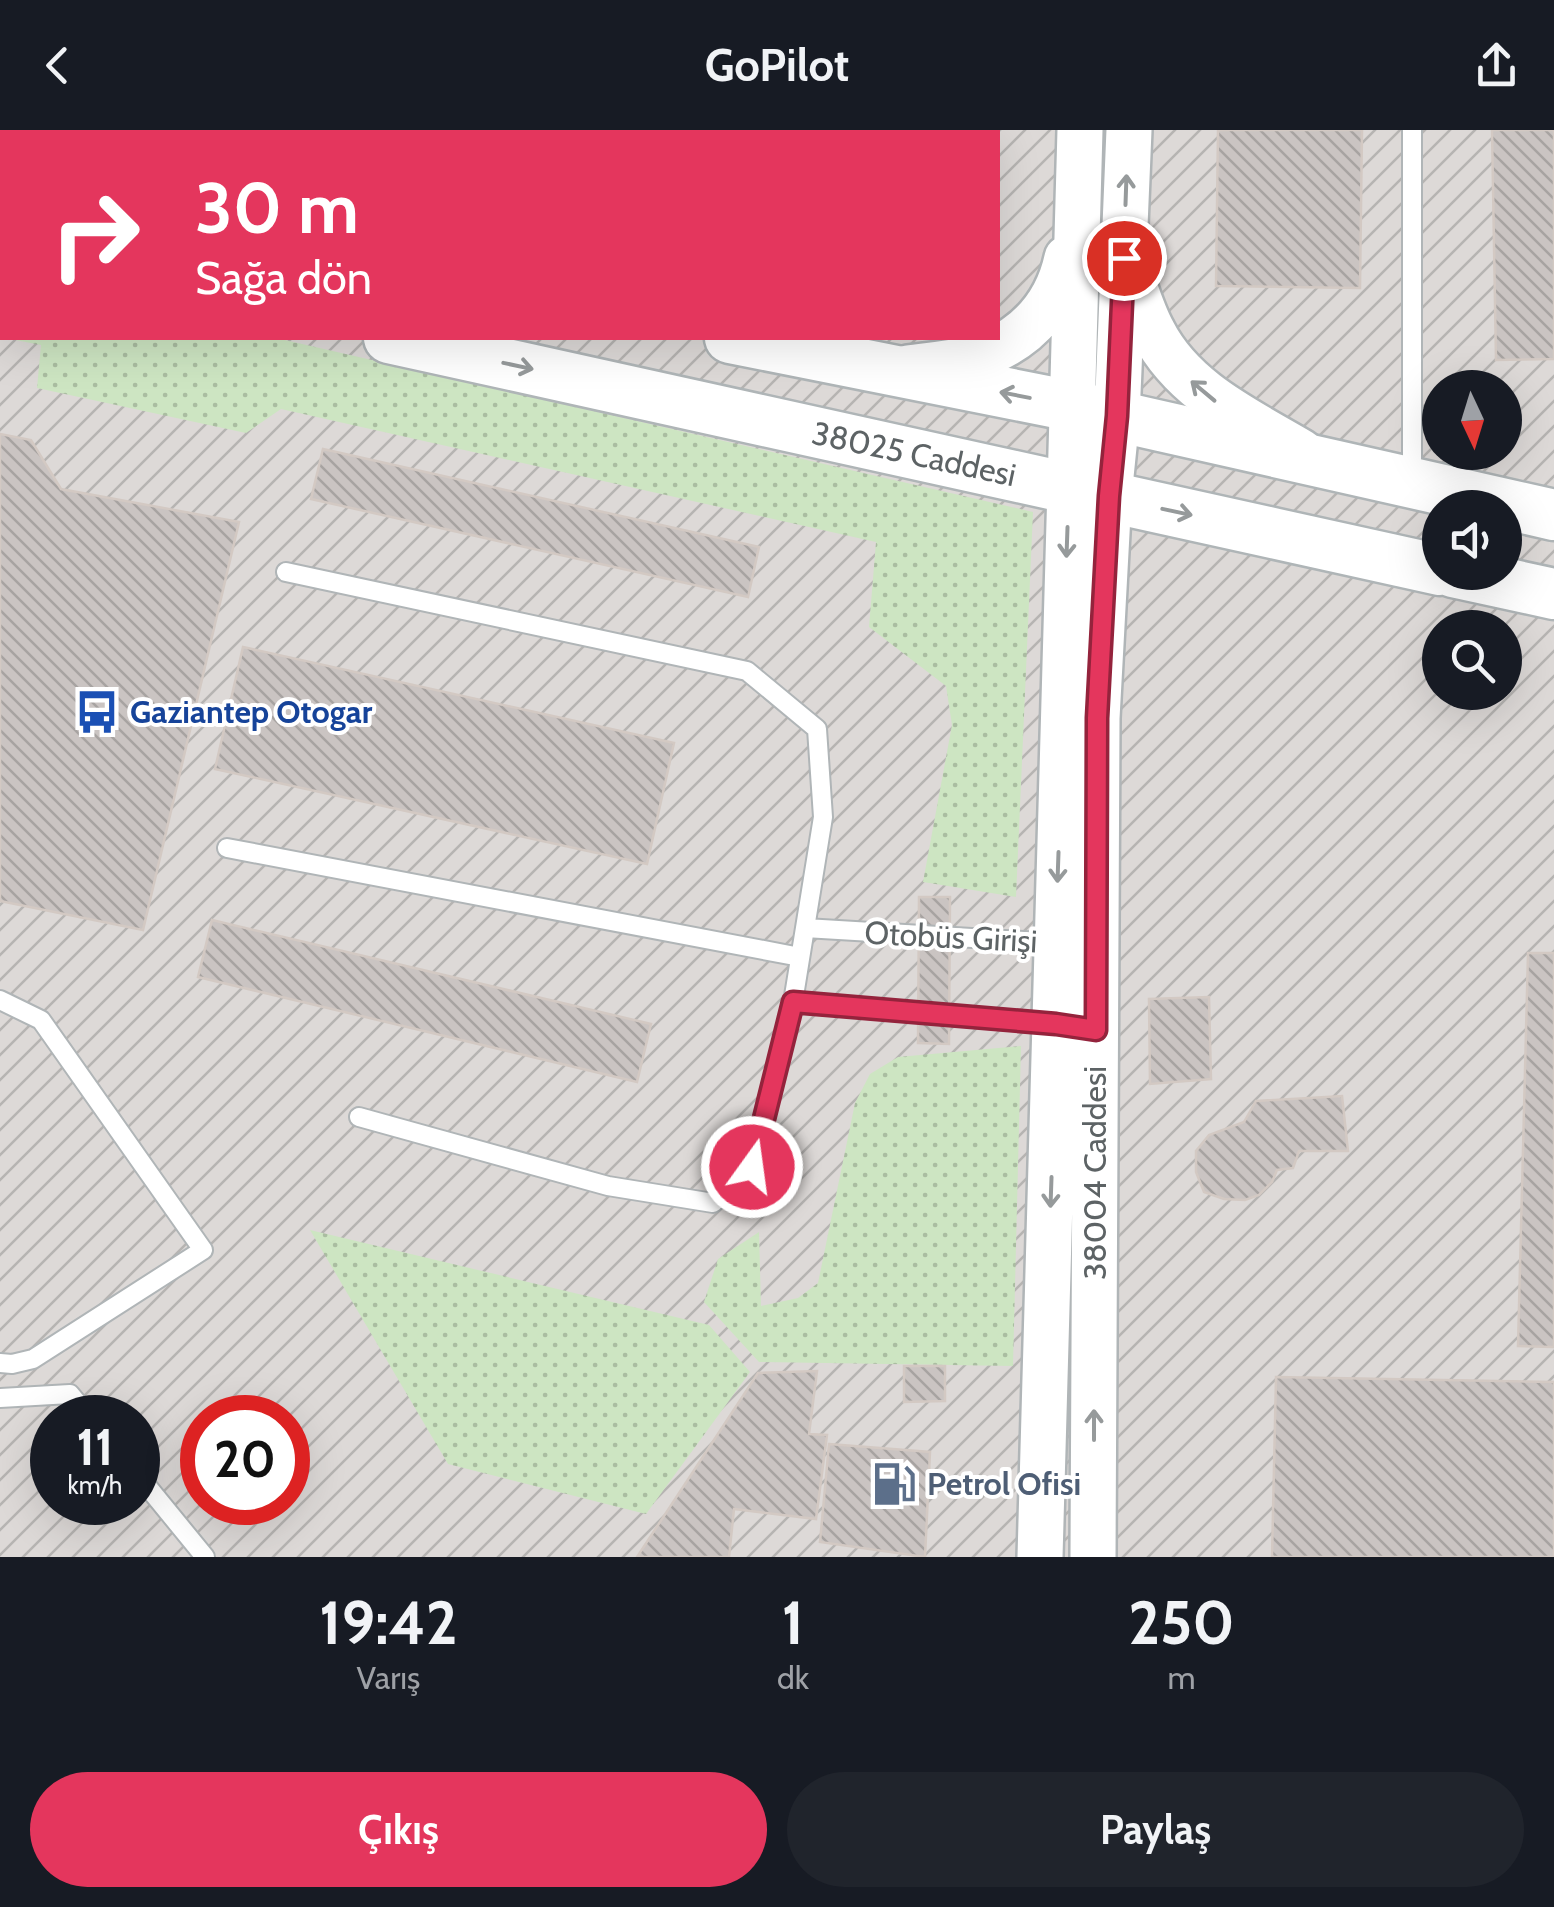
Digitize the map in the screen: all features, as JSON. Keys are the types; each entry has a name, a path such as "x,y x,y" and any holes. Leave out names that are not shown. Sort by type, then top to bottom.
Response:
{"main road":[{"name":"38025 Caddesi","path":"398,340 1422,566"},
{"path":"740,340 1095,411 1554,515"},
{"path":"1522,587 1554,594"}],"street":[{"name":"38004 Caddesi","path":"1080,130 1078,202 1095,411"},
{"name":"38004 Caddesi","path":"1093,1557 1076,943 1089,492 1095,411 1124,258 1129,130"},
{"path":"890,370 991,352 1030,328 1050,303 1062,278 1078,202"},
{"path":"1124,258 1153,333 1173,362 1206,396 1316,461"},
{"name":"38004 Caddesi","path":"1040,1557 1076,1027"}],"lane":[{"path":"1412,130 1412,483"},
{"path":"286,572 747,670 816,729 823,817 793,1002 752,1167 714,1203 608,1186 359,1117"},
{"path":"227,848 800,958"},
{"name":"Otobüs Girişi","path":"805,928 1076,943"},
{"path":"0,1000 42,1020 203,1250 33,1359 12,1364 0,1362"},
{"path":"793,1002 1076,1027"},
{"path":"0,1398 30,1396"},
{"path":"160,1502 206,1557"}],"shaded area":[{"path":"1000,130 1554,130 1554,1557 0,1557 0,340 1000,340"}],"green space":[{"path":"15,340 285,340 1033,512 1016,897 923,882 952,725 946,686 869,627 876,542 281,409 246,433 37,388 41,345"},
{"path":"1021,1046 1013,1366 759,1362 704,1302 718,1259 759,1232 761,1306 798,1298 818,1283 855,1103 870,1074 898,1057"},
{"path":"310,1230 709,1325 750,1372 646,1514 448,1464"}],"building":[{"path":"1218,130 1362,130 1360,288 1216,286"},
{"path":"1492,130 1554,130 1554,359 1496,360"},
{"name":"Gaziantep Otogar","path":"0,434 31,440 61,489 239,522 143,930 0,901"},
{"path":"323,449 759,547 748,597 311,499"},
{"path":"243,647 674,743 647,864 215,769"},
{"path":"919,897 950,897 949,1044 918,1043"},
{"path":"212,920 651,1024 637,1082 198,977"},
{"path":"1528,953 1554,953 1554,1347 1518,1346"},
{"path":"1209,997 1211,1079 1150,1084 1149,999"},
{"path":"1342,1096 1348,1151 1299,1151 1293,1168 1277,1170 1259,1195 1245,1200 1224,1199 1204,1192 1196,1172 1196,1151 1209,1135 1244,1122 1256,1101"},
{"path":"904,1366 945,1366 945,1401 904,1402"},
{"path":"817,1371 809,1434 827,1435 816,1519 734,1509 729,1557 637,1557 758,1373"},
{"path":"1276,1377 1554,1382 1554,1557 1272,1557"},
{"path":"829,1444 930,1452 925,1557 820,1542"}],"place":[{"name":"Gaziantep Otogar","path":"97,712"},
{"name":"Petrol Ofisi","path":"894,1484"}],"route":[{"path":"752,1167 793,1002 1096,1030 1097,718 1124,258"}]}
